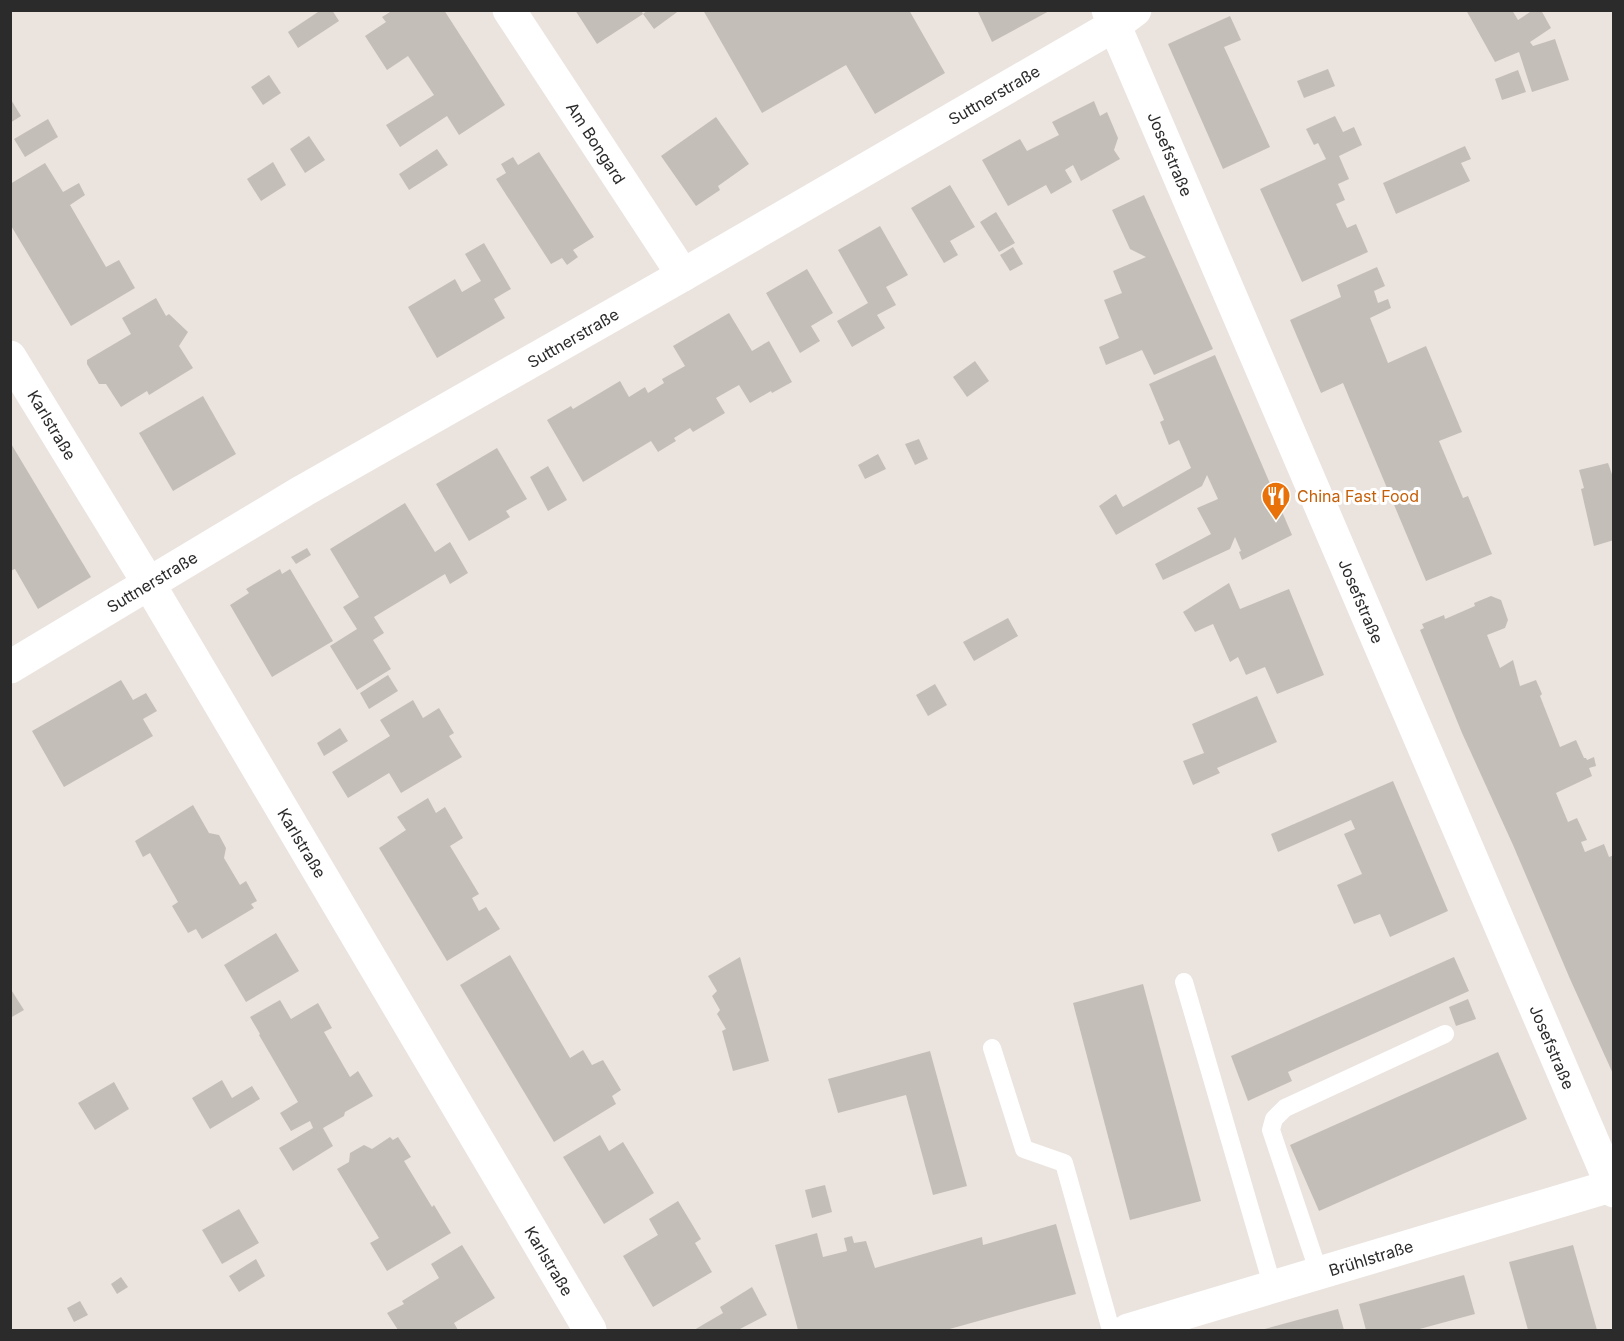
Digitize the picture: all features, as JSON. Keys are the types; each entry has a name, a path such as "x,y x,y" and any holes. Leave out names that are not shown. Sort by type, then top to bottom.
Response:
{"street":[{"name":"Am Bongard","path":"509,10 683,275"},
{"name":"Suttnerstraße","path":"10,667 303,491 683,275 1119,15"},
{"name":"Josefstraße","path":"1119,15 1613,1187"},
{"name":"Karlstraße","path":"10,357 149,584 590,1330"},
{"name":"Brühlstraße","path":"1128,1330 1613,1187"}],"lane":[{"path":"1184,982 1272,1288"},
{"path":"1319,1274 1271,1130 1274,1119 1285,1108 1445,1034"},
{"path":"992,1048 1024,1149 1064,1163 1111,1330"}],"building":[{"path":"321,10 332,10 339,21 298,48 288,32"},
{"path":"388,10 444,10 505,105 459,135 447,116 400,147 386,125 434,95 408,56 387,70 365,36 386,22 382,17 390,12"},
{"path":"575,10 641,10 643,14 597,44"},
{"path":"648,10 680,10 654,29 643,14"},
{"path":"703,10 909,10 945,73 875,114 846,65 762,113"},
{"path":"977,10 1051,10 992,42"},
{"path":"1466,10 1512,10 1518,20 1533,10 1541,10 1551,28 1530,42 1533,46 1555,39 1569,80 1532,92 1519,52 1495,62"},
{"path":"1230,16 1241,40 1224,47 1270,147 1223,169 1168,44"},
{"path":"1328,69 1335,86 1304,98 1297,81"},
{"path":"1518,70 1526,92 1502,100 1495,79"},
{"path":"269,75 281,93 263,105 251,87"},
{"path":"10,98 21,116 10,123"},
{"path":"1094,101 1100,116 1107,112 1118,138 1114,150 1120,159 1081,181 1073,165 1065,170 1072,182 1051,194 1046,185 1008,206 982,160 1020,139 1027,151 1059,135 1052,122"},
{"path":"1335,116 1343,132 1354,127 1362,145 1339,156 1349,179 1338,184 1345,200 1336,204 1347,228 1356,224 1368,252 1302,282 1260,189 1326,159 1318,143 1314,145 1306,129"},
{"path":"716,117 749,164 718,186 720,190 696,206 661,156"},
{"path":"48,119 58,137 25,157 14,139"},
{"path":"309,136 325,160 305,173 290,149"},
{"path":"1465,146 1471,159 1461,163 1470,181 1396,214 1383,183"},
{"path":"437,149 448,165 409,190 399,174"},
{"path":"539,152 594,237 573,250 578,257 567,265 562,258 551,264 496,179 506,173 501,164 513,157 518,165"},
{"path":"273,162 286,185 261,201 247,179"},
{"path":"45,163 63,192 79,183 85,195 70,205 106,267 119,260 135,288 71,326 10,224 10,184"},
{"path":"950,185 975,227 950,241 958,255 944,263 911,208"},
{"path":"1144,195 1213,349 1154,375 1142,350 1106,365 1099,347 1119,338 1104,300 1122,293 1113,271 1146,257 1130,249 1112,210"},
{"path":"996,212 1015,243 999,252 980,222"},
{"path":"880,226 908,275 886,287 896,305 877,315 885,328 852,347 837,321 868,303 838,250"},
{"path":"484,243 511,289 494,299 505,318 437,358 408,307 455,279 462,292 481,281 465,254"},
{"path":"1013,247 1023,264 1010,271 1000,255"},
{"path":"1377,267 1385,286 1374,291 1378,303 1388,299 1391,308 1370,318 1388,363 1426,346 1462,432 1439,441 1463,498 1468,496 1492,554 1426,581 1343,383 1321,393 1290,320 1341,297 1337,285"},
{"path":"807,269 833,313 811,326 820,341 800,353 766,293"},
{"path":"156,298 166,316 169,314 188,332 179,346 193,368 149,395 147,391 121,407 106,384 99,384 87,360 131,334 122,318"},
{"path":"729,313 752,351 769,341 792,382 750,403 739,385 716,398 725,413 693,432 690,428 674,438 676,441 658,452 651,441 583,482 547,420 571,406 573,409 620,381 629,397 645,387 648,393 664,383 662,379 685,366 673,346"},
{"path":"1215,355 1292,535 1242,560 1235,537 1230,549 1163,580 1155,564 1211,534 1197,508 1218,499 1207,475 1202,486 1116,535 1099,506 1116,494 1123,507 1191,468 1179,440 1169,445 1160,422 1164,420 1149,384"},
{"path":"975,361 989,381 967,397 953,377"},
{"path":"203,396 236,454 173,491 139,433"},
{"path":"919,439 928,459 915,465 905,444"},
{"path":"10,442 91,577 38,609 15,569 10,571"},
{"path":"497,448 527,499 506,511 510,517 469,541 436,484"},
{"path":"878,454 886,469 865,479 858,465"},
{"path":"1608,463 1614,480 1614,540 1594,546 1579,470"},
{"path":"548,466 567,500 548,511 530,477"},
{"path":"405,503 435,552 450,542 468,573 450,584 445,574 374,617 384,633 373,640 391,669 357,690 330,646 357,629 343,607 359,597 330,549"},
{"path":"307,548 311,555 296,564 291,557"},
{"path":"280,569 282,574 290,569 333,641 272,677 230,605 249,593 246,589"},
{"path":"1229,583 1240,609 1289,589 1324,675 1277,694 1265,667 1246,675 1238,657 1230,662 1213,624 1195,632 1183,612"},
{"path":"1491,596 1501,600 1508,620 1505,628 1487,635 1500,668 1513,660 1520,686 1536,680 1560,747 1576,740 1584,758 1587,760 1594,757 1596,766 1589,768 1592,776 1556,793 1568,822 1577,818 1587,840 1581,842 1585,852 1604,844 1609,857 1614,855 1614,1076 1462,733 1420,630 1424,628 1422,624 1444,615 1445,619"},
{"path":"1008,618 1018,636 974,661 963,642"},
{"path":"388,675 398,691 369,709 360,693"},
{"path":"121,680 133,700 146,693 157,711 143,719 153,736 64,787 32,731"},
{"path":"935,684 947,705 928,716 916,695"},
{"path":"1257,696 1277,742 1217,768 1220,773 1193,785 1183,761 1204,753 1192,724"},
{"path":"413,700 423,718 439,708 454,733 449,736 462,757 401,793 389,773 348,798 332,772 390,736 380,720"},
{"path":"340,728 348,741 324,756 317,743"},
{"path":"1393,781 1448,911 1390,937 1380,914 1354,924 1337,885 1362,874 1344,834 1355,829 1351,820 1278,852 1271,834"},
{"path":"428,798 436,813 445,807 463,838 450,846 479,894 472,898 479,911 486,907 500,929 447,961 379,848 406,830 397,817"},
{"path":"193,805 209,833 219,835 226,848 224,858 240,885 246,881 257,901 251,904 254,908 202,939 196,929 188,933 172,906 178,902 150,853 143,857 135,841"},
{"path":"276,933 299,971 246,1002 224,965"},
{"path":"510,955 570,1058 583,1050 592,1065 603,1060 621,1090 612,1096 616,1104 554,1142 460,985"},
{"path":"740,957 769,1061 733,1071 722,1031 726,1029 717,1014 720,1010 712,996 717,991 708,976"},
{"path":"1454,957 1469,991 1288,1072 1292,1081 1248,1101 1231,1056"},
{"path":"1143,984 1201,1201 1130,1220 1073,1003"},
{"path":"10,988 24,1010 10,1018"},
{"path":"1468,999 1476,1019 1456,1026 1449,1007"},
{"path":"280,1000 291,1019 318,1003 332,1028 324,1032 350,1077 358,1071 373,1096 323,1128 333,1146 293,1171 279,1148 313,1128 310,1121 291,1131 280,1113 298,1102 250,1017"},
{"path":"930,1051 967,1186 933,1195 906,1095 838,1113 828,1079"},
{"path":"1498,1052 1527,1119 1319,1211 1290,1145"},
{"path":"222,1080 232,1098 252,1086 260,1099 210,1129 192,1098"},
{"path":"114,1082 129,1109 95,1130 78,1103"},
{"path":"600,1135 609,1151 623,1142 654,1193 604,1224 563,1157"},
{"path":"390,1137 393,1140 398,1137 411,1157 404,1161 451,1233 387,1271 370,1243 379,1238 337,1169 349,1162 350,1153 364,1145 372,1149"},
{"path":"825,1185 832,1212 812,1218 805,1190"},
{"path":"678,1201 701,1239 695,1243 712,1272 653,1307 623,1256 658,1235 649,1219"},
{"path":"239,1209 259,1243 222,1264 202,1230"},
{"path":"1056,1224 1076,1294 946,1330 798,1330 775,1245 817,1233 823,1257 847,1251 844,1238 852,1236 854,1243 866,1241 875,1268 982,1237 983,1245"},
{"path":"462,1245 495,1298 454,1323 458,1330 398,1330 387,1313 404,1304 402,1301 439,1278 431,1264"},
{"path":"1573,1245 1597,1330 1528,1330 1509,1262"},
{"path":"256,1259 265,1276 239,1292 229,1276"},
{"path":"1464,1275 1475,1314 1416,1330 1366,1330 1359,1304"},
{"path":"121,1277 128,1287 117,1294 111,1284"},
{"path":"752,1287 767,1315 738,1330 694,1330 723,1313 720,1307"},
{"path":"80,1301 88,1315 74,1322 67,1308"},
{"path":"1338,1309 1344,1330 1261,1330"}],"place":[{"name":"China Fast Food","path":"1276,522"}]}
